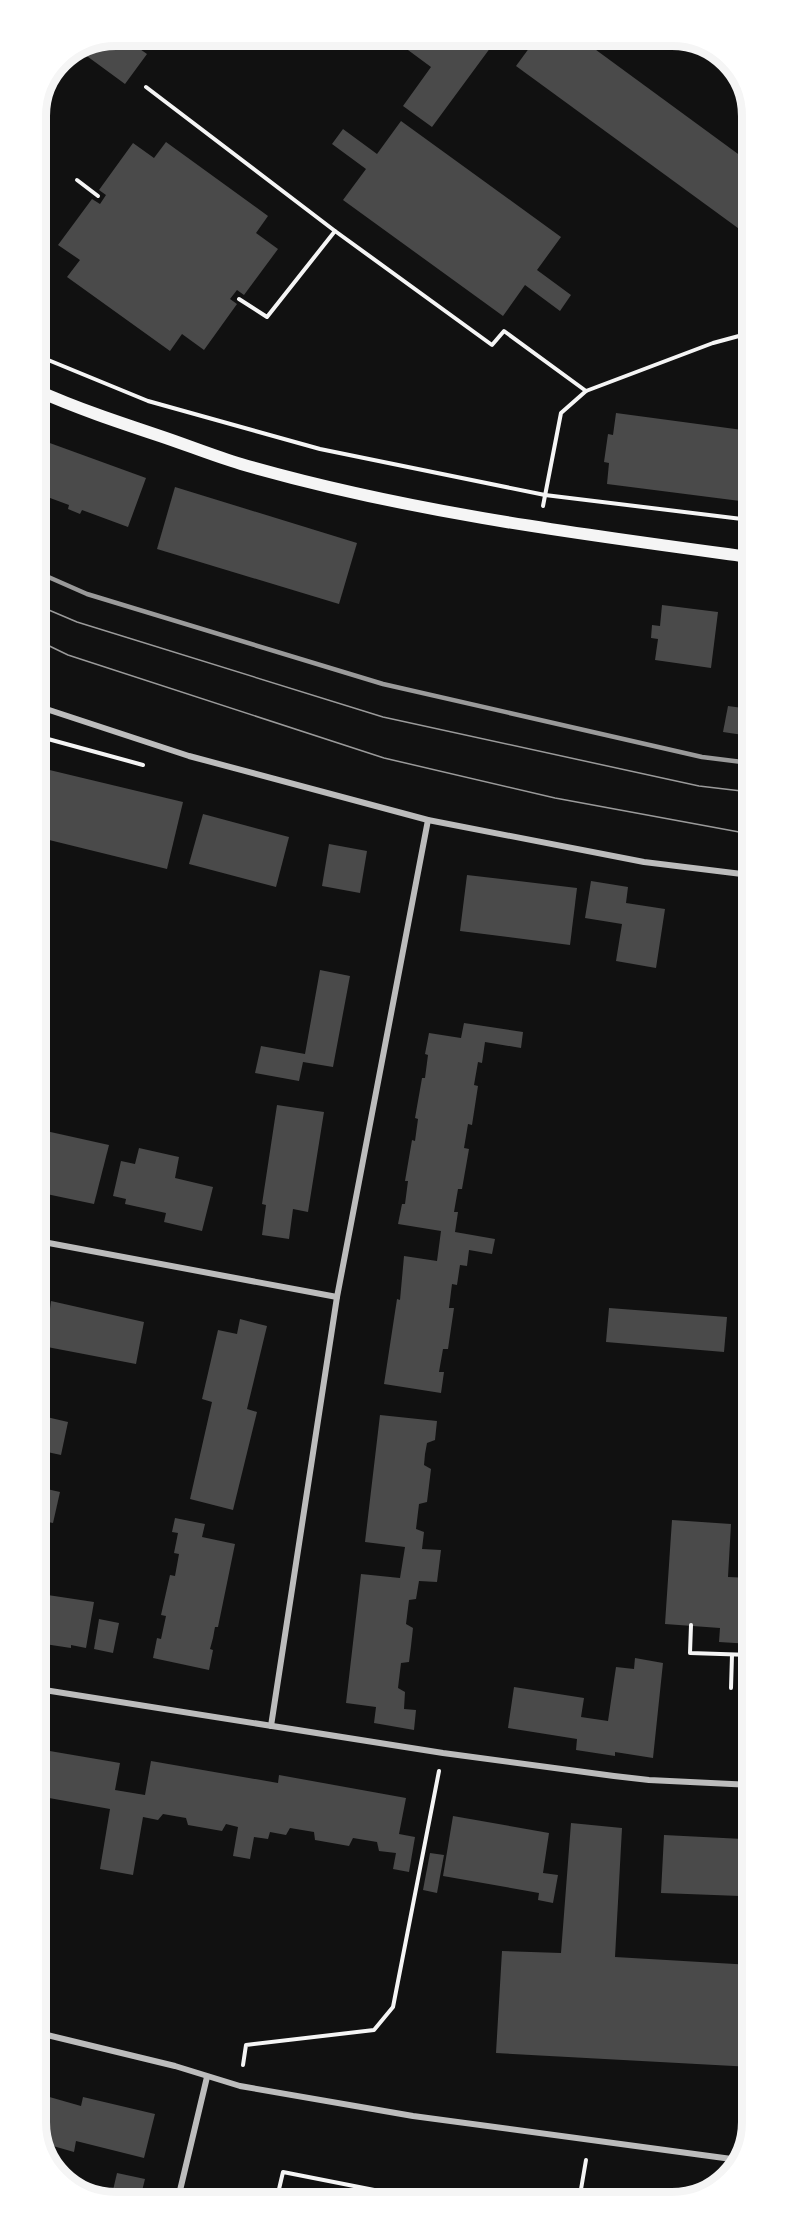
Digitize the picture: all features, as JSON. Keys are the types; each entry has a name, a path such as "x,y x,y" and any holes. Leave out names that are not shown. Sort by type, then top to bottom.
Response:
{"main road":[{"path":"46,394 106,418 240,464 369,496 539,528 742,556"}],"street":[{"path":"46,709 189,756 428,820 644,862 742,874"},
{"path":"271,1726 337,1297 428,820"},
{"path":"46,1242 337,1297"},
{"path":"46,1690 443,1753 649,1780 742,1785"},
{"path":"46,2035 175,2066 240,2086 413,2116 731,2159"},
{"path":"179,2192 207,2077"}],"path":[{"path":"146,87 335,231 492,345 504,331 586,391"},
{"path":"77,180 98,196"},
{"path":"239,299 267,317 335,231"},
{"path":"539,528 561,413 586,391 742,335"},
{"path":"46,359 148,401 320,449 545,495 742,519"},
{"path":"691,1625 690,1653 742,1655"},
{"path":"731,1688 732,1654"},
{"path":"246,2045 374,2030 393,2007 443,1753"},
{"path":"581,2192 591,2141"},
{"path":"278,2192 283,2172 390,2192"}],"building":[{"path":"116,47 137,47 147,54 125,84 84,54 102,48"},
{"path":"404,47 491,47 432,127 403,106 431,67"},
{"path":"530,47 592,47 742,157 742,231 516,66"},
{"path":"401,121 561,237 537,270 571,295 560,311 525,285 503,316 343,200 366,169 332,144 343,129 377,154"},
{"path":"166,142 268,216 256,233 278,249 244,295 237,290 230,299 237,304 204,350 182,334 170,351 67,277 80,260 58,245 92,199 100,204 106,195 99,190 133,143 154,158"},
{"path":"616,413 742,430 742,501 607,484 609,463 604,462 608,434 613,435"},
{"path":"47,442 146,478 128,527 82,510 80,514 68,509 69,505 46,496"},
{"path":"175,487 357,543 339,604 157,549"},
{"path":"662,605 718,612 711,668 655,660 658,639 651,638 652,625 660,626"},
{"path":"728,706 742,708 742,735 723,732"},
{"path":"46,769 183,802 167,869 46,839"},
{"path":"203,814 289,837 276,887 189,864"},
{"path":"329,844 367,851 360,893 322,886"},
{"path":"467,875 577,888 570,945 460,931"},
{"path":"591,881 628,887 626,903 665,909 656,968 616,961 622,924 585,918"},
{"path":"320,970 350,976 333,1067 303,1062 299,1081 255,1073 261,1046 305,1054"},
{"path":"464,1023 523,1032 521,1048 485,1042 482,1063 478,1062 474,1085 478,1086 472,1125 468,1124 464,1148 469,1149 462,1189 458,1189 454,1212 458,1212 455,1232 495,1239 492,1254 469,1250 467,1266 460,1265 457,1285 452,1284 449,1308 454,1308 448,1349 443,1349 439,1372 444,1372 441,1393 384,1384 397,1299 400,1300 404,1256 437,1261 441,1231 398,1224 402,1204 405,1204 408,1181 405,1181 412,1140 415,1141 418,1119 415,1118 422,1078 425,1078 428,1055 425,1054 429,1033 461,1038"},
{"path":"277,1105 324,1112 308,1212 293,1209 289,1239 262,1235 266,1205 262,1204"},
{"path":"46,1131 109,1145 94,1204 46,1194"},
{"path":"139,1148 179,1157 175,1178 213,1187 202,1231 164,1222 166,1213 125,1204 126,1199 113,1196 121,1161 135,1164"},
{"path":"51,1301 144,1322 136,1364 46,1347 46,1308 50,1309"},
{"path":"609,1308 727,1317 724,1352 606,1342"},
{"path":"240,1319 267,1326 247,1409 257,1412 233,1510 190,1499 212,1402 202,1399 218,1330 237,1334"},
{"path":"380,1415 437,1421 435,1440 427,1443 425,1454 424,1465 431,1469 427,1502 419,1504 416,1529 424,1532 422,1549 441,1550 437,1582 419,1581 416,1599 409,1600 406,1624 413,1628 409,1662 401,1663 398,1688 405,1692 404,1709 416,1710 414,1730 374,1723 376,1707 346,1703 361,1574 400,1578 405,1547 365,1542"},
{"path":"46,1417 68,1422 61,1455 46,1452"},
{"path":"46,1489 60,1492 53,1523 46,1522"},
{"path":"175,1518 205,1524 202,1537 235,1544 218,1627 215,1627 210,1649 213,1650 209,1670 153,1658 157,1638 161,1639 166,1616 161,1615 170,1575 175,1576 179,1554 174,1553 178,1533 172,1532"},
{"path":"672,1520 731,1524 728,1577 742,1578 742,1643 719,1642 720,1628 665,1624"},
{"path":"46,1595 94,1602 86,1648 71,1645 71,1648 46,1644"},
{"path":"99,1619 119,1623 113,1653 94,1649"},
{"path":"635,1658 663,1663 653,1758 615,1752 615,1756 576,1750 577,1739 508,1728 514,1687 584,1698 581,1717 608,1721 616,1667 634,1669"},
{"path":"46,1750 120,1763 115,1790 145,1795 151,1761 278,1783 279,1775 406,1798 399,1834 415,1837 409,1872 393,1869 396,1853 379,1851 377,1842 353,1838 349,1846 315,1840 314,1832 290,1828 286,1835 270,1832 268,1839 254,1837 250,1859 233,1856 238,1827 226,1824 222,1831 188,1825 186,1818 163,1814 158,1820 143,1817 133,1875 100,1869 110,1809 46,1797"},
{"path":"453,1816 549,1833 543,1873 558,1875 553,1903 538,1900 539,1893 443,1876"},
{"path":"571,1823 622,1828 615,1957 742,1964 742,2066 496,2053 502,1951 561,1953"},
{"path":"664,1835 742,1839 740,1896 661,1893"},
{"path":"430,1853 444,1855 437,1893 423,1890"},
{"path":"46,2096 81,2106 83,2097 155,2114 144,2158 76,2141 74,2152 50,2145 46,2123"},
{"path":"117,2173 145,2179 142,2192 113,2192"}],"tram line":[{"path":"46,609 77,622 383,717 699,786 742,791"},
{"path":"46,644 68,655 384,758 555,798 742,833"}],"railway":[{"path":"46,576 87,594 383,684 702,757 742,762"}]}
